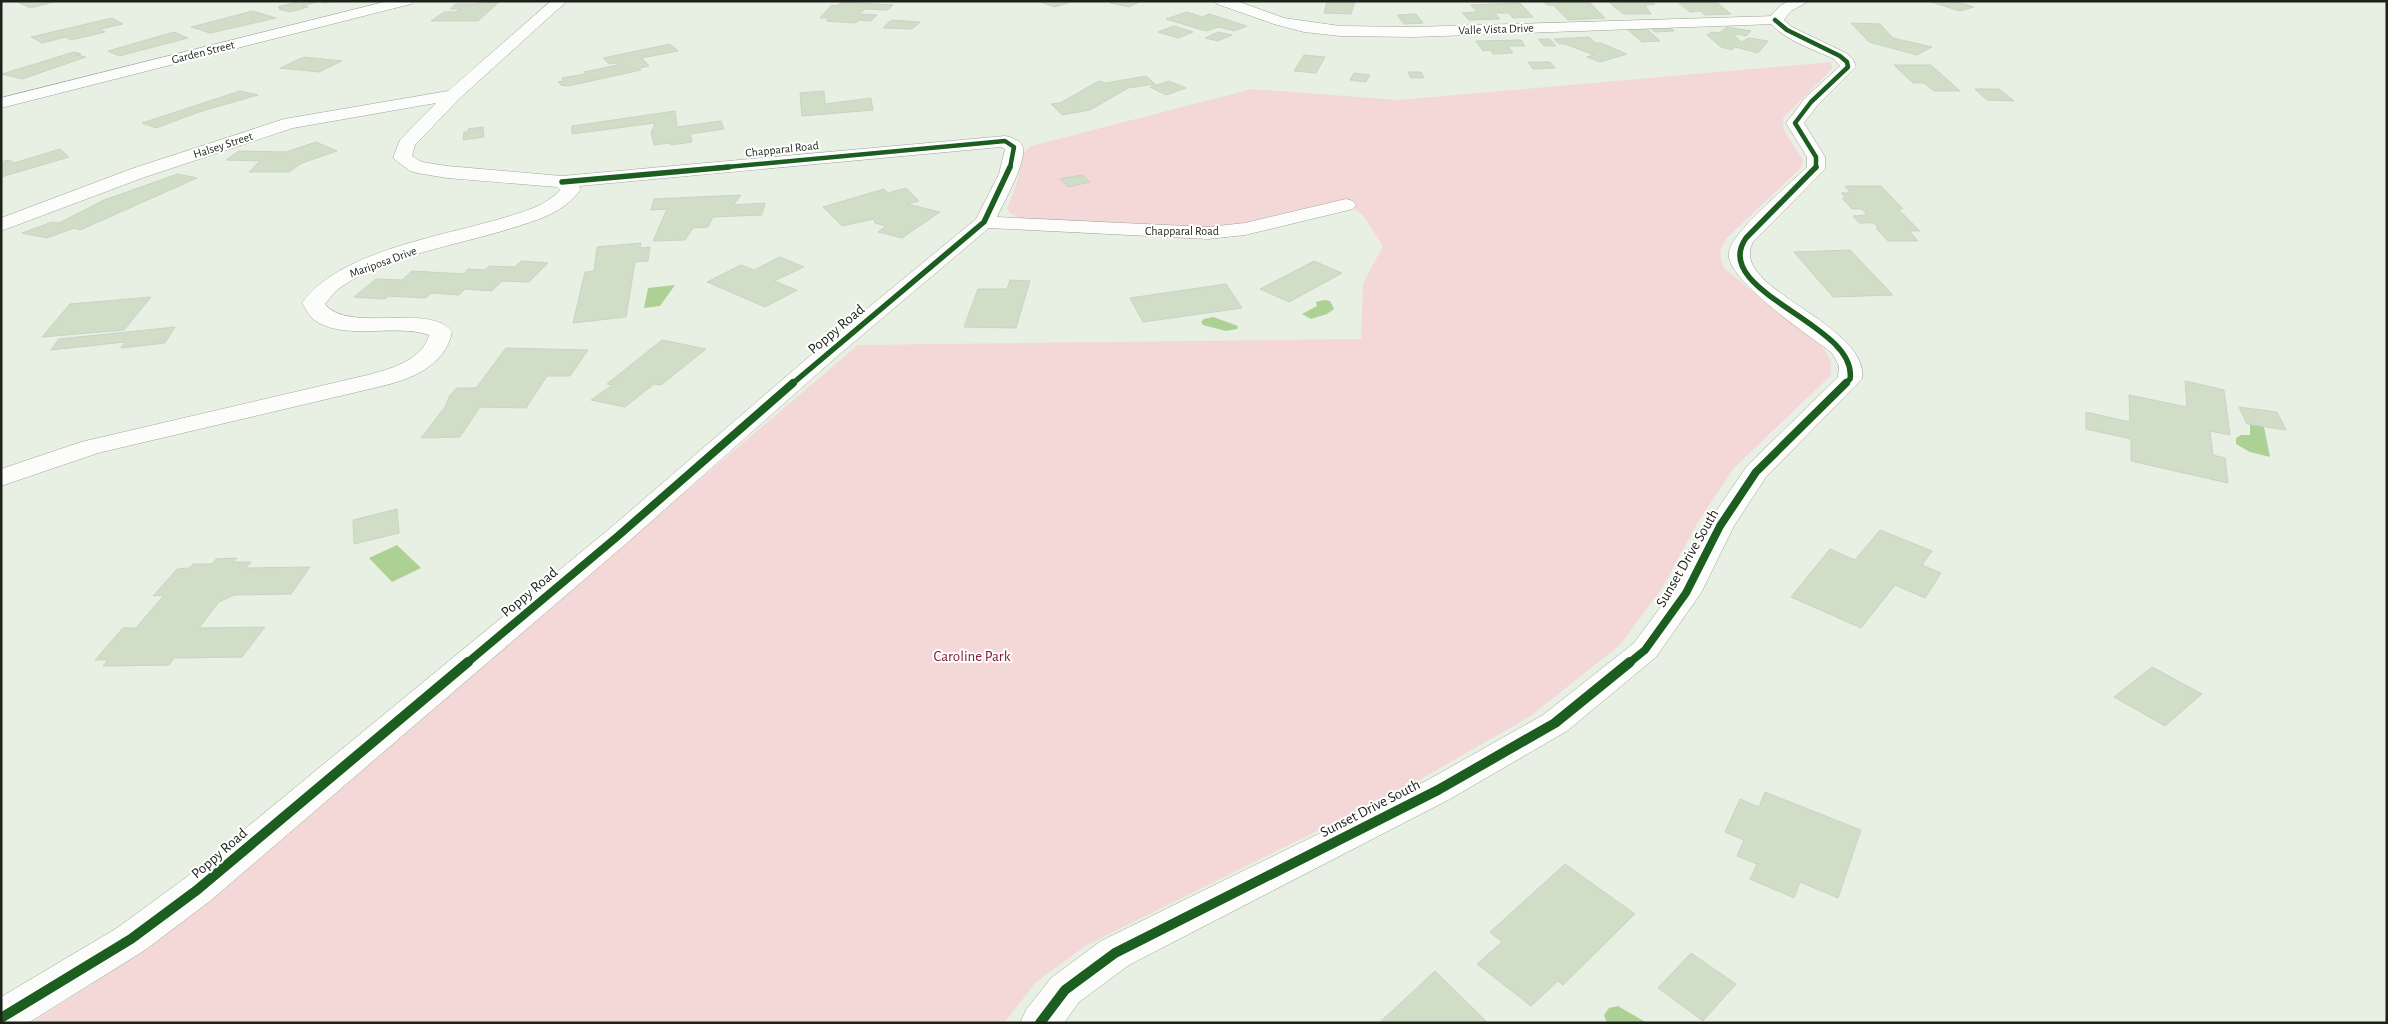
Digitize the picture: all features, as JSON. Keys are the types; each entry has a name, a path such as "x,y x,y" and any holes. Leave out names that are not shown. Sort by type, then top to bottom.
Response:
{"street":[{"name":"Garden Street","path":"4,101 406,1"},
{"path":"560,1 452,95 406,144 402,158 417,167 446,172 562,182"},
{"name":"Valle Vista Drive","path":"1222,1 1298,26 1340,31 1414,32 1775,20"},
{"path":"1775,20 1786,8 1802,1"},
{"name":"Sunset Drive South","path":"1040,1023 1065,990 1115,953 1438,790 1555,723 1645,650 1686,593 1720,526 1756,472 1850,379 1852,368 1848,358 1840,348 1753,281 1743,271 1737,257 1737,252 1746,238 1816,169 1817,157 1796,130 1795,123 1811,102 1848,67 1847,62 1840,56 1787,30 1775,20"},
{"name":"Halsey Street","path":"1,225 138,173 290,123 452,95"},
{"name":"Chapparal Road","path":"562,182 1005,141"},
{"name":"Poppy Road","path":"1,1018 130,939 197,890 317,787 618,536 826,354 984,222 1008,174 1014,156 1014,147 1005,141"},
{"name":"Mariposa Drive","path":"1,478 90,447 282,404 406,371 429,354 441,338 441,332 422,324 346,323 327,318 316,311 313,303 317,295 332,283 375,263 549,209 570,195 571,189 562,182"},
{"name":"Chapparal Road","path":"984,222 1208,233 1245,228 1346,205"}],"green space":[{"name":"Caroline Park","path":"1831,62 1832,69 1783,118 1784,130 1803,160 1801,168 1729,236 1721,248 1721,260 1725,269 1820,345 1830,359 1830,376 1734,468 1698,522 1662,588 1620,645 1529,717 1412,784 1087,945 1036,982 1004,1023 31,1023 155,943 858,345 1361,339 1363,283 1383,246 1363,215 1343,200 1235,225 1197,228 1021,218 1011,214 1007,209 1018,179 1022,154 1031,146 1252,89 1398,100"}],"shaded area":[{"path":"675,285 660,306 644,308 648,288"},
{"path":"1330,301 1334,309 1327,314 1311,319 1302,314 1317,306 1316,302"},
{"path":"1213,317 1238,326 1237,329 1226,331 1203,325 1201,322 1204,319"},
{"path":"2250,424 2264,427 2270,457 2250,452 2236,444 2236,438 2241,435 2250,435"},
{"path":"397,545 421,568 392,582 369,558"},
{"path":"1618,1006 1647,1023 1607,1023 1604,1015 1609,1008"}],"building":[{"path":"16,1 58,1 30,8"},
{"path":"300,1 320,1 302,6 308,7 290,12 278,7"},
{"path":"1114,1 1141,1 1129,7 1110,3"},
{"path":"1327,1 1355,1 1351,14 1324,13"},
{"path":"1543,1 1588,1 1605,18 1568,20 1553,5 1547,5"},
{"path":"1608,1 1652,1 1655,4 1645,5 1651,14 1623,14"},
{"path":"1685,1 1715,1 1731,14 1705,15 1700,11 1690,12 1679,3 1687,3"},
{"path":"1928,1 1954,1 1974,7 1960,11"},
{"path":"480,2 499,2 478,21 431,21 444,12 456,12 460,9 450,9 456,4 477,4"},
{"path":"841,2 893,5 888,10 865,9 859,14 877,15 871,21 859,20 856,23 826,21 829,18 820,18 832,5 837,6"},
{"path":"1041,2 1071,2 1055,7"},
{"path":"1520,3 1533,17 1513,18 1509,13 1495,13 1500,19 1469,20 1462,13 1477,12 1471,5"},
{"path":"253,11 276,18 210,33 191,27"},
{"path":"1187,12 1202,17 1209,14 1247,26 1234,31 1219,27 1206,31 1166,19"},
{"path":"1416,14 1423,23 1404,24 1397,15"},
{"path":"112,18 123,24 100,29 105,32 71,40 66,37 42,43 31,37"},
{"path":"891,20 920,22 912,29 883,28"},
{"path":"1851,23 1880,24 1893,38 1932,47 1917,55 1869,42"},
{"path":"1667,25 1674,31 1655,32 1648,26"},
{"path":"1174,26 1193,32 1178,38 1158,32"},
{"path":"1727,27 1751,31 1746,36 1737,34 1735,36 1741,42 1749,38 1768,41 1758,53 1735,47 1732,50 1721,47 1707,35 1712,32 1719,33"},
{"path":"1646,28 1660,41 1642,42 1627,29"},
{"path":"174,32 188,38 119,56 108,51"},
{"path":"1218,32 1232,35 1218,41 1205,38"},
{"path":"1589,37 1595,43 1601,43 1627,54 1600,62 1587,57 1594,55 1565,44 1559,44 1554,39"},
{"path":"1538,39 1550,39 1556,46 1544,46"},
{"path":"1521,40 1525,46 1508,46 1513,53 1493,54 1491,50 1483,51 1476,41"},
{"path":"670,44 678,51 642,58 649,66 639,68 641,70 568,86 561,85 558,82 563,81 562,78 618,65 616,63 609,64 603,58"},
{"path":"74,52 81,54 76,55 86,57 22,79 2,74"},
{"path":"1304,55 1325,57 1316,73 1294,71"},
{"path":"304,57 342,61 319,72 280,68"},
{"path":"1528,62 1550,62 1555,68 1533,69"},
{"path":"1894,65 1931,65 1960,91 1934,91 1924,83 1913,83"},
{"path":"1408,72 1421,72 1424,78 1411,78"},
{"path":"1354,73 1370,75 1366,82 1350,80"},
{"path":"1146,76 1155,84 1128,88 1090,110 1062,115 1051,104 1060,103 1099,81 1106,83"},
{"path":"1169,81 1186,88 1166,95 1150,87"},
{"path":"1975,89 1999,89 2014,101 1987,100"},
{"path":"240,91 258,95 199,112 156,128 142,123"},
{"path":"824,91 825,104 871,98 873,110 802,116 800,93"},
{"path":"675,111 677,127 721,121 724,129 690,134 692,142 671,145 670,143 654,145 651,133 655,123 572,134 572,126"},
{"path":"483,127 484,137 463,140 464,132 468,132 468,129"},
{"path":"316,142 337,151 302,163 289,172 249,172 260,161 226,160 239,151 286,152"},
{"path":"60,149 69,157 1,177 1,162 9,160 14,163"},
{"path":"178,174 197,178 80,230 74,228 47,238 22,233 52,222 59,223 104,200"},
{"path":"1082,175 1090,182 1068,187 1060,179"},
{"path":"1845,186 1881,186 1903,209 1898,209 1920,231 1909,231 1918,241 1888,241 1874,223 1859,223 1853,216 1867,215 1862,209 1852,209 1842,198 1846,198 1841,193 1851,193"},
{"path":"906,188 919,201 907,204 940,212 902,238 878,232 886,226 875,223 874,219 842,226 823,207 884,189 888,193"},
{"path":"741,195 733,205 765,203 762,215 713,217 708,227 693,228 685,240 653,241 667,209 651,210 654,199"},
{"path":"641,243 640,248 650,247 648,261 635,262 626,317 573,323 585,272 594,271 597,247"},
{"path":"1850,250 1893,295 1833,297 1794,252"},
{"path":"780,257 804,267 774,281 797,290 765,307 707,282 741,265 754,270"},
{"path":"521,261 548,263 529,282 502,281 492,291 465,289 459,295 431,293 426,298 388,296 385,299 354,297 376,279 402,280 412,271 464,274 468,269 485,270 489,266 515,267"},
{"path":"1314,261 1342,273 1289,302 1260,289"},
{"path":"1010,280 1030,281 1016,328 964,327 978,289 1007,289"},
{"path":"1226,284 1242,308 1143,322 1130,298"},
{"path":"151,297 124,330 42,337 70,304"},
{"path":"175,327 165,343 121,348 125,342 51,350 59,339"},
{"path":"662,340 706,349 661,385 654,384 625,407 591,400 612,385 607,384"},
{"path":"506,348 588,350 570,376 547,376 526,408 480,407 460,437 421,438 445,407 450,395 457,388 476,388"},
{"path":"2185,381 2224,390 2230,435 2210,431 2213,455 2225,458 2228,483 2131,461 2131,439 2086,429 2086,412 2130,422 2129,395 2187,407"},
{"path":"2239,407 2277,412 2286,430 2247,424"},
{"path":"397,509 399,533 354,544 353,520"},
{"path":"1880,530 1932,551 1922,565 1941,573 1925,598 1895,585 1861,628 1791,597 1830,549 1855,560"},
{"path":"237,558 233,562 251,562 246,568 310,567 291,594 234,595 219,602 199,628 265,627 242,657 174,658 169,665 103,666 108,660 95,660 123,628 136,628 164,595 153,596 177,569 189,568 193,564 212,564 216,559"},
{"path":"2152,667 2202,694 2165,726 2114,697"},
{"path":"1765,792 1861,830 1838,898 1800,882 1794,898 1750,879 1757,864 1737,856 1744,840 1725,832 1740,799 1759,807"},
{"path":"1565,864 1635,914 1563,985 1558,981 1531,1006 1477,964 1502,942 1490,932"},
{"path":"1691,953 1736,984 1703,1021 1658,988"},
{"path":"1435,971 1488,1023 1379,1023"}],"cycle path":[{"path":"1040,1023 1065,990 1115,953 1438,790 1555,723 1645,650 1686,593 1720,526 1756,472 1850,379 1850,362 1840,348 1753,281 1744,271 1739,261 1739,250 1746,238 1816,169 1816,157 1795,123 1811,102 1848,67 1847,62 1840,56 1787,30 1775,20"},
{"path":"1,1018 131,939 197,890 618,536 826,354 984,222 1008,174 1014,156 1014,147 1005,141 562,182"}]}
